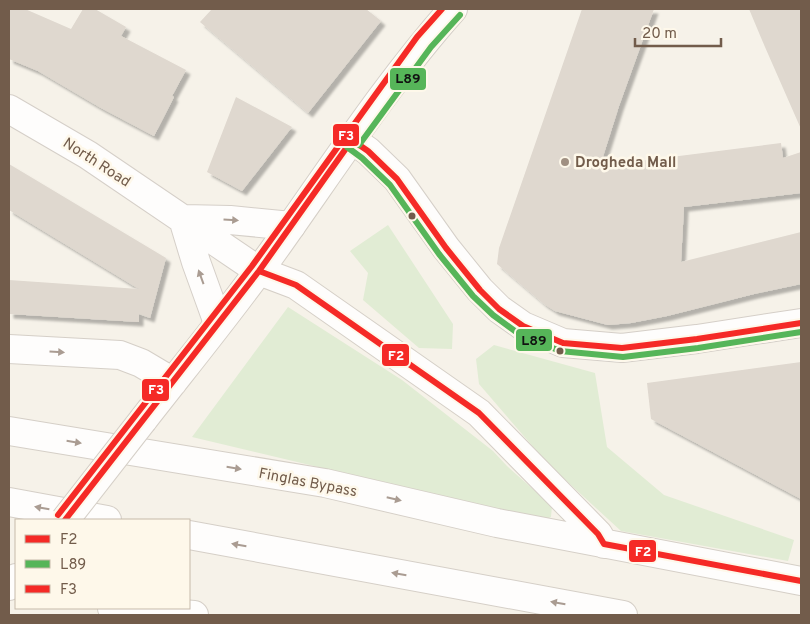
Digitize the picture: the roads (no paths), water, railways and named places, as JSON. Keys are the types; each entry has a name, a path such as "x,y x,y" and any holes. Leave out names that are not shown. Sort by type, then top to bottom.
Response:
{"main road":[{"path":"66,519 259,271 424,42 453,9"},
{"name":"North Road","path":"9,109 88,155 259,271 296,285 480,413 598,534 604,544"},
{"path":"352,140 378,160 397,179 446,248 480,290 499,309 523,326 563,343 622,348 801,323"},
{"path":"218,323 183,219 230,220 291,226"},
{"path":"9,349 120,355 141,363 173,382"},
{"name":"Finglas Bypass","path":"9,431 325,483 497,523 801,581"},
{"path":"9,502 102,519"},
{"path":"190,535 624,615"},
{"path":"124,609 194,615"}],"place":[{"name":"Drogheda Mall","path":"565,162"}]}
